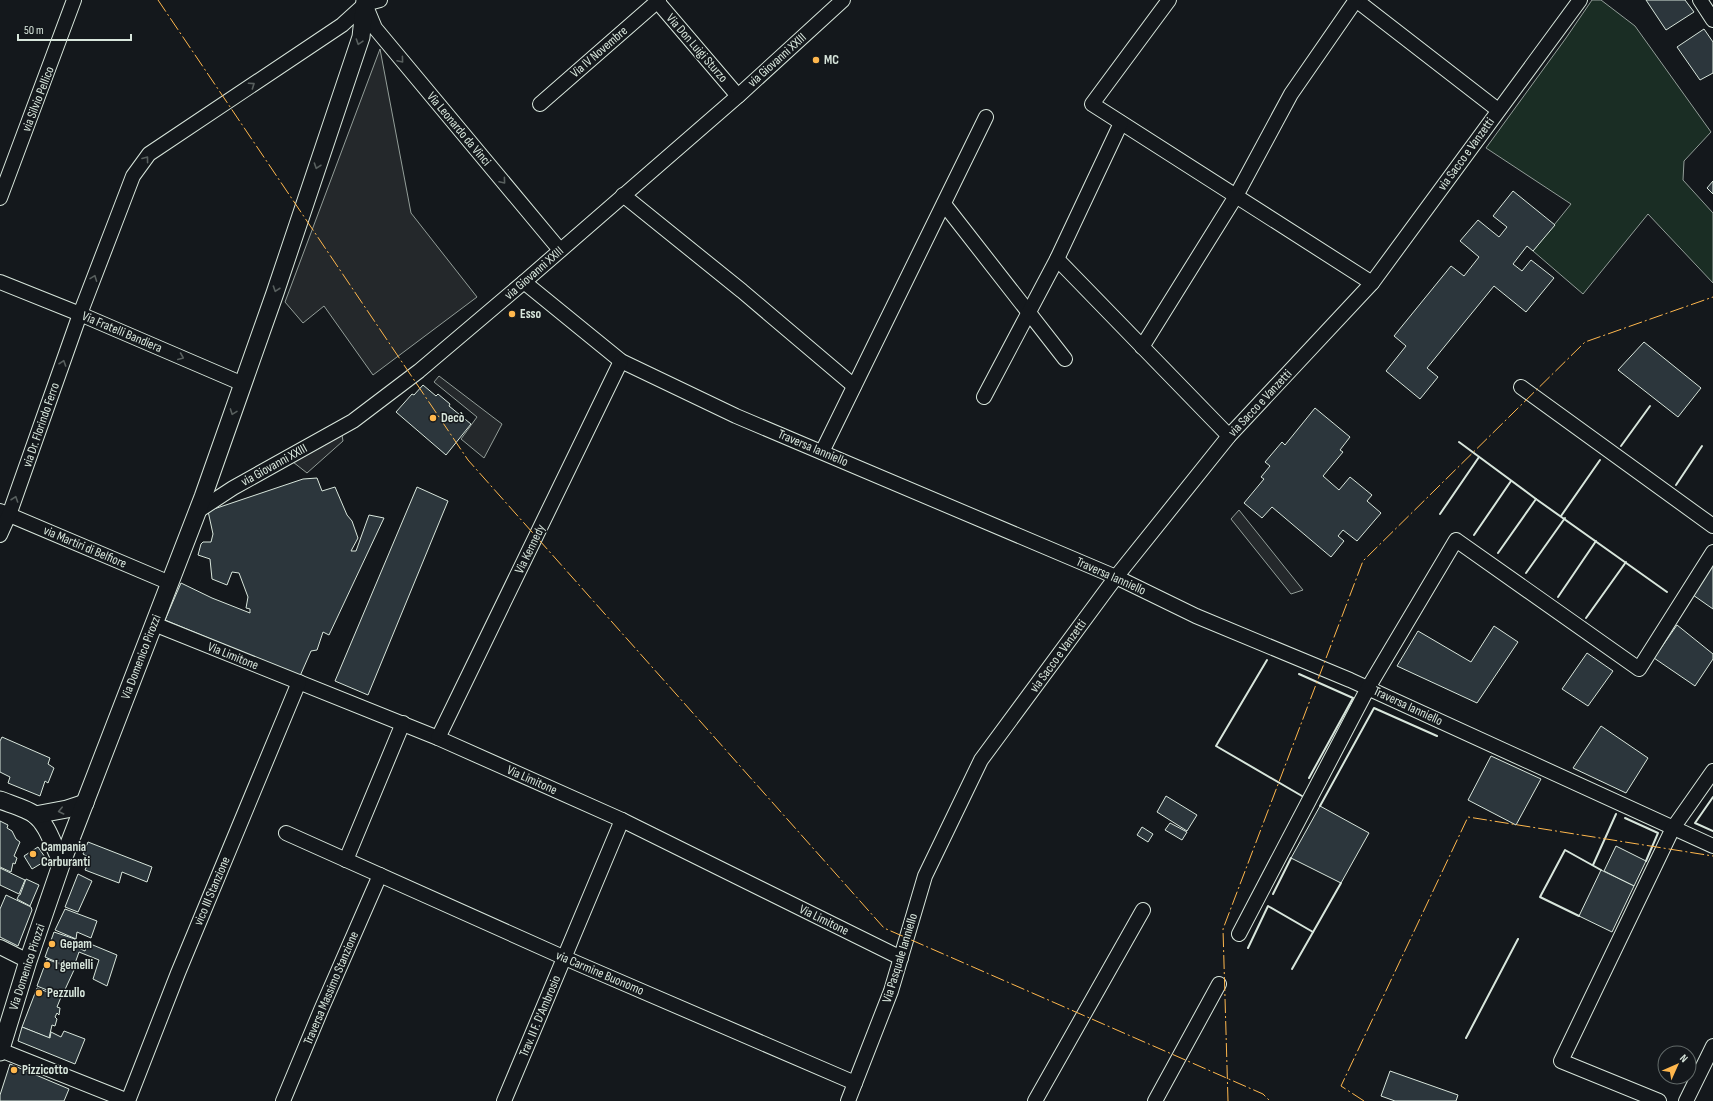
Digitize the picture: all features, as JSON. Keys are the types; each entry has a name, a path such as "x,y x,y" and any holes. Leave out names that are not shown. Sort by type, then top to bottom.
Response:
{"street":[{"name":"via Silvio Pellico","path":"0,198 74,0"},
{"name":"via Giovanni XXIII","path":"198,511 233,488 353,421 419,371 738,96 843,0"},
{"path":"1169,0 1092,104 1372,282"},
{"path":"1142,347 1236,196 1290,94 1356,0 1498,110"},
{"name":"via Sacco e Vanzetti","path":"954,816 981,760 1116,577 1229,436 1372,282 1580,0"},
{"path":"1700,0 1713,20"},
{"name":"Via Leonardo da Vinci","path":"368,1 375,28 560,250"},
{"name":"via Dr. Florindo Ferro","path":"0,535 5,513 133,176 149,154 342,25 368,1"},
{"name":"Via Domenico Pirozzi","path":"0,1051 28,961 62,862 198,511 243,384 361,36 368,1"},
{"name":"Via Don Luigi Sturzo","path":"657,1 738,96"},
{"name":"Via IV Novembre","path":"540,104 657,1"},
{"path":"822,452 986,117"},
{"path":"984,397 1057,259 1121,123"},
{"path":"623,195 742,291 854,386"},
{"path":"944,204 1065,359"},
{"path":"1057,259 1229,436"},
{"name":"Via Fratelli Bandiera","path":"0,282 80,314 243,384"},
{"name":"Traversa Ianniello","path":"524,282 621,361 736,416 1116,577 1196,616 1368,688 1713,846"},
{"name":"Via Kennedy","path":"438,738 621,361"},
{"path":"1520,387 1713,526"},
{"name":"via Martiri di Belfiore","path":"5,513 170,582"},
{"path":"1239,934 1368,688 1456,540 1638,669 1713,552"},
{"name":"Via Limitone","path":"154,624 403,723 622,820 901,958"},
{"name":"vico III Stanzione","path":"128,1101 178,973 299,682"},
{"path":"346,860 403,723"},
{"path":"1659,1101 1561,1062 1673,828 1713,772"},
{"path":"0,800 40,821 62,836 80,818"},
{"path":"40,821 56,812 80,818"},
{"name":"Via Pasquale Ianniello","path":"848,1101 891,991 926,876 954,816"},
{"name":"Trav. II F. D'Ambrosio","path":"504,1101 622,820"},
{"path":"40,821 62,862"},
{"name":"via Carmine Buonomo","path":"286,833 565,958 855,1083"},
{"name":"Traversa Massimo Stanzione","path":"283,1101 380,875"},
{"path":"1034,1101 1143,910"},
{"path":"0,947 28,961"},
{"path":"1155,1101 1219,984"},
{"path":"1686,1101 1713,1046"},
{"path":"0,1051 128,1101"}],"green space":[{"path":"1592,0 1601,0 1635,26 1711,132 1684,161 1683,180 1713,213 1713,283 1648,214 1583,294 1533,251 1571,204 1486,148"}],"shaded area":[{"path":"380,49 411,213 477,297 373,375 324,306 303,323 285,302"},
{"path":"439,376 502,424 484,458 461,439 477,417 434,382"},
{"path":"342,435 343,441 307,473 293,462"},
{"path":"1239,510 1303,590 1291,594 1231,519"}],"building":[{"path":"1646,0 1685,0 1694,12 1666,30"},
{"path":"1704,29 1713,42 1713,73 1700,80 1677,47"},
{"path":"1713,181 1713,194 1707,188"},
{"path":"1513,191 1555,225 1533,251 1527,246 1513,264 1522,271 1531,260 1554,278 1526,312 1494,286 1427,368 1438,377 1420,399 1386,371 1406,346 1394,336 1451,266 1464,276 1479,257 1460,241 1478,220 1499,237 1507,227 1493,216"},
{"path":"1644,342 1701,388 1678,417 1618,370"},
{"name":"Decò","path":"423,385 436,396 438,394 450,404 449,406 471,424 446,455 396,412 412,394 414,395"},
{"path":"1315,408 1350,437 1340,450 1343,452 1323,476 1339,490 1350,477 1372,495 1367,501 1381,513 1357,541 1343,530 1338,536 1344,541 1331,557 1272,507 1262,518 1244,503 1264,479 1261,477 1270,466 1265,462 1282,442 1285,445"},
{"path":"317,478 322,491 335,487 347,515 352,521 358,538 351,551 356,551 369,515 384,518 329,635 323,632 317,650 311,651 300,676 165,620 181,583 212,598 250,613 250,609 246,608 248,597 239,573 232,572 227,585 212,579 210,559 198,555 201,544 203,542 211,542 213,534 208,511 303,479"},
{"path":"417,487 448,501 368,695 335,681"},
{"path":"1713,563 1713,609 1693,595"},
{"path":"1677,625 1713,654 1713,659 1695,686 1654,658"},
{"path":"1494,626 1518,642 1477,703 1397,666 1418,631 1471,662"},
{"path":"1587,653 1613,671 1588,706 1562,689"},
{"path":"1601,726 1648,758 1626,793 1573,768"},
{"path":"2,737 50,758 48,764 54,768 48,783 45,781 40,796 8,783 10,777 0,772 0,741"},
{"path":"1491,756 1541,779 1516,825 1468,800"},
{"path":"1166,796 1197,815 1187,831 1157,812"},
{"path":"1320,806 1369,833 1341,883 1291,858"},
{"path":"0,821 8,825 7,828 12,831 16,839 20,842 14,856 17,858 15,864 13,863 11,872 0,867"},
{"path":"1170,823 1187,832 1182,840 1165,830"},
{"path":"1142,827 1153,834 1148,842 1137,835"},
{"path":"88,842 152,867 147,882 122,872 119,883 85,870 90,858 83,854"},
{"path":"1616,846 1646,861 1634,886 1604,871"},
{"path":"38,847 47,860 32,869 24,856"},
{"path":"0,868 25,880 19,894 0,885"},
{"path":"1601,870 1634,886 1612,932 1579,916"},
{"path":"78,874 92,881 78,912 65,907"},
{"path":"26,879 39,885 30,906 17,899"},
{"path":"6,895 31,907 32,910 18,946 0,937 0,909"},
{"path":"65,909 97,921 91,938 77,932 76,939 55,930"},
{"path":"54,932 75,939 72,945 85,951 88,943 117,955 107,986 93,979 99,960 79,952 73,969 45,957"},
{"path":"47,959 74,970 62,996 37,986"},
{"path":"37,988 61,997 57,1007 60,1008 59,1015 57,1013 55,1017 57,1019 55,1026 52,1025 49,1038 22,1027"},
{"path":"22,1027 50,1038 51,1032 61,1037 64,1031 85,1039 75,1064 18,1041"},
{"path":"10,1064 69,1089 64,1101 0,1101 0,1095"},
{"path":"1390,1071 1458,1095 1456,1101 1395,1101 1381,1096"}],"wall":[{"path":"1621,446 1650,406"},
{"path":"1459,442 1667,592"},
{"path":"1676,485 1702,446"},
{"path":"1440,514 1479,457"},
{"path":"1561,516 1600,460"},
{"path":"1474,535 1511,481"},
{"path":"1498,553 1536,499"},
{"path":"1526,573 1565,518"},
{"path":"1558,597 1596,541"},
{"path":"1586,618 1626,562"},
{"path":"1267,660 1216,746 1302,796"},
{"path":"1299,674 1353,698 1309,778"},
{"path":"1320,806 1374,708 1437,736"},
{"path":"1713,797 1695,823 1713,831"},
{"path":"1593,865 1616,814"},
{"path":"1625,818 1658,833 1646,861"},
{"path":"1579,916 1540,897 1565,850 1601,870"},
{"path":"1273,894 1291,858"},
{"path":"1292,969 1341,883"},
{"path":"1248,948 1268,906 1313,932"},
{"path":"1466,1038 1518,939"}],"power":[{"path":"158,0 468,460 884,928 1263,1094 1270,1101"},
{"path":"1228,1101 1223,929 1363,561 1585,342 1713,297"},
{"path":"1364,1101 1341,1086 1468,817 1713,856"}],"place":[{"name":"MC","path":"816,60"},
{"name":"Esso","path":"512,314"},
{"name":"Decò","path":"433,418"},
{"name":"Campania Carburanti","path":"33,854"},
{"name":"Gepam","path":"52,944"},
{"name":"I gemelli","path":"47,965"},
{"name":"Pezzullo","path":"39,993"},
{"name":"Pizzicotto","path":"14,1070"}]}
